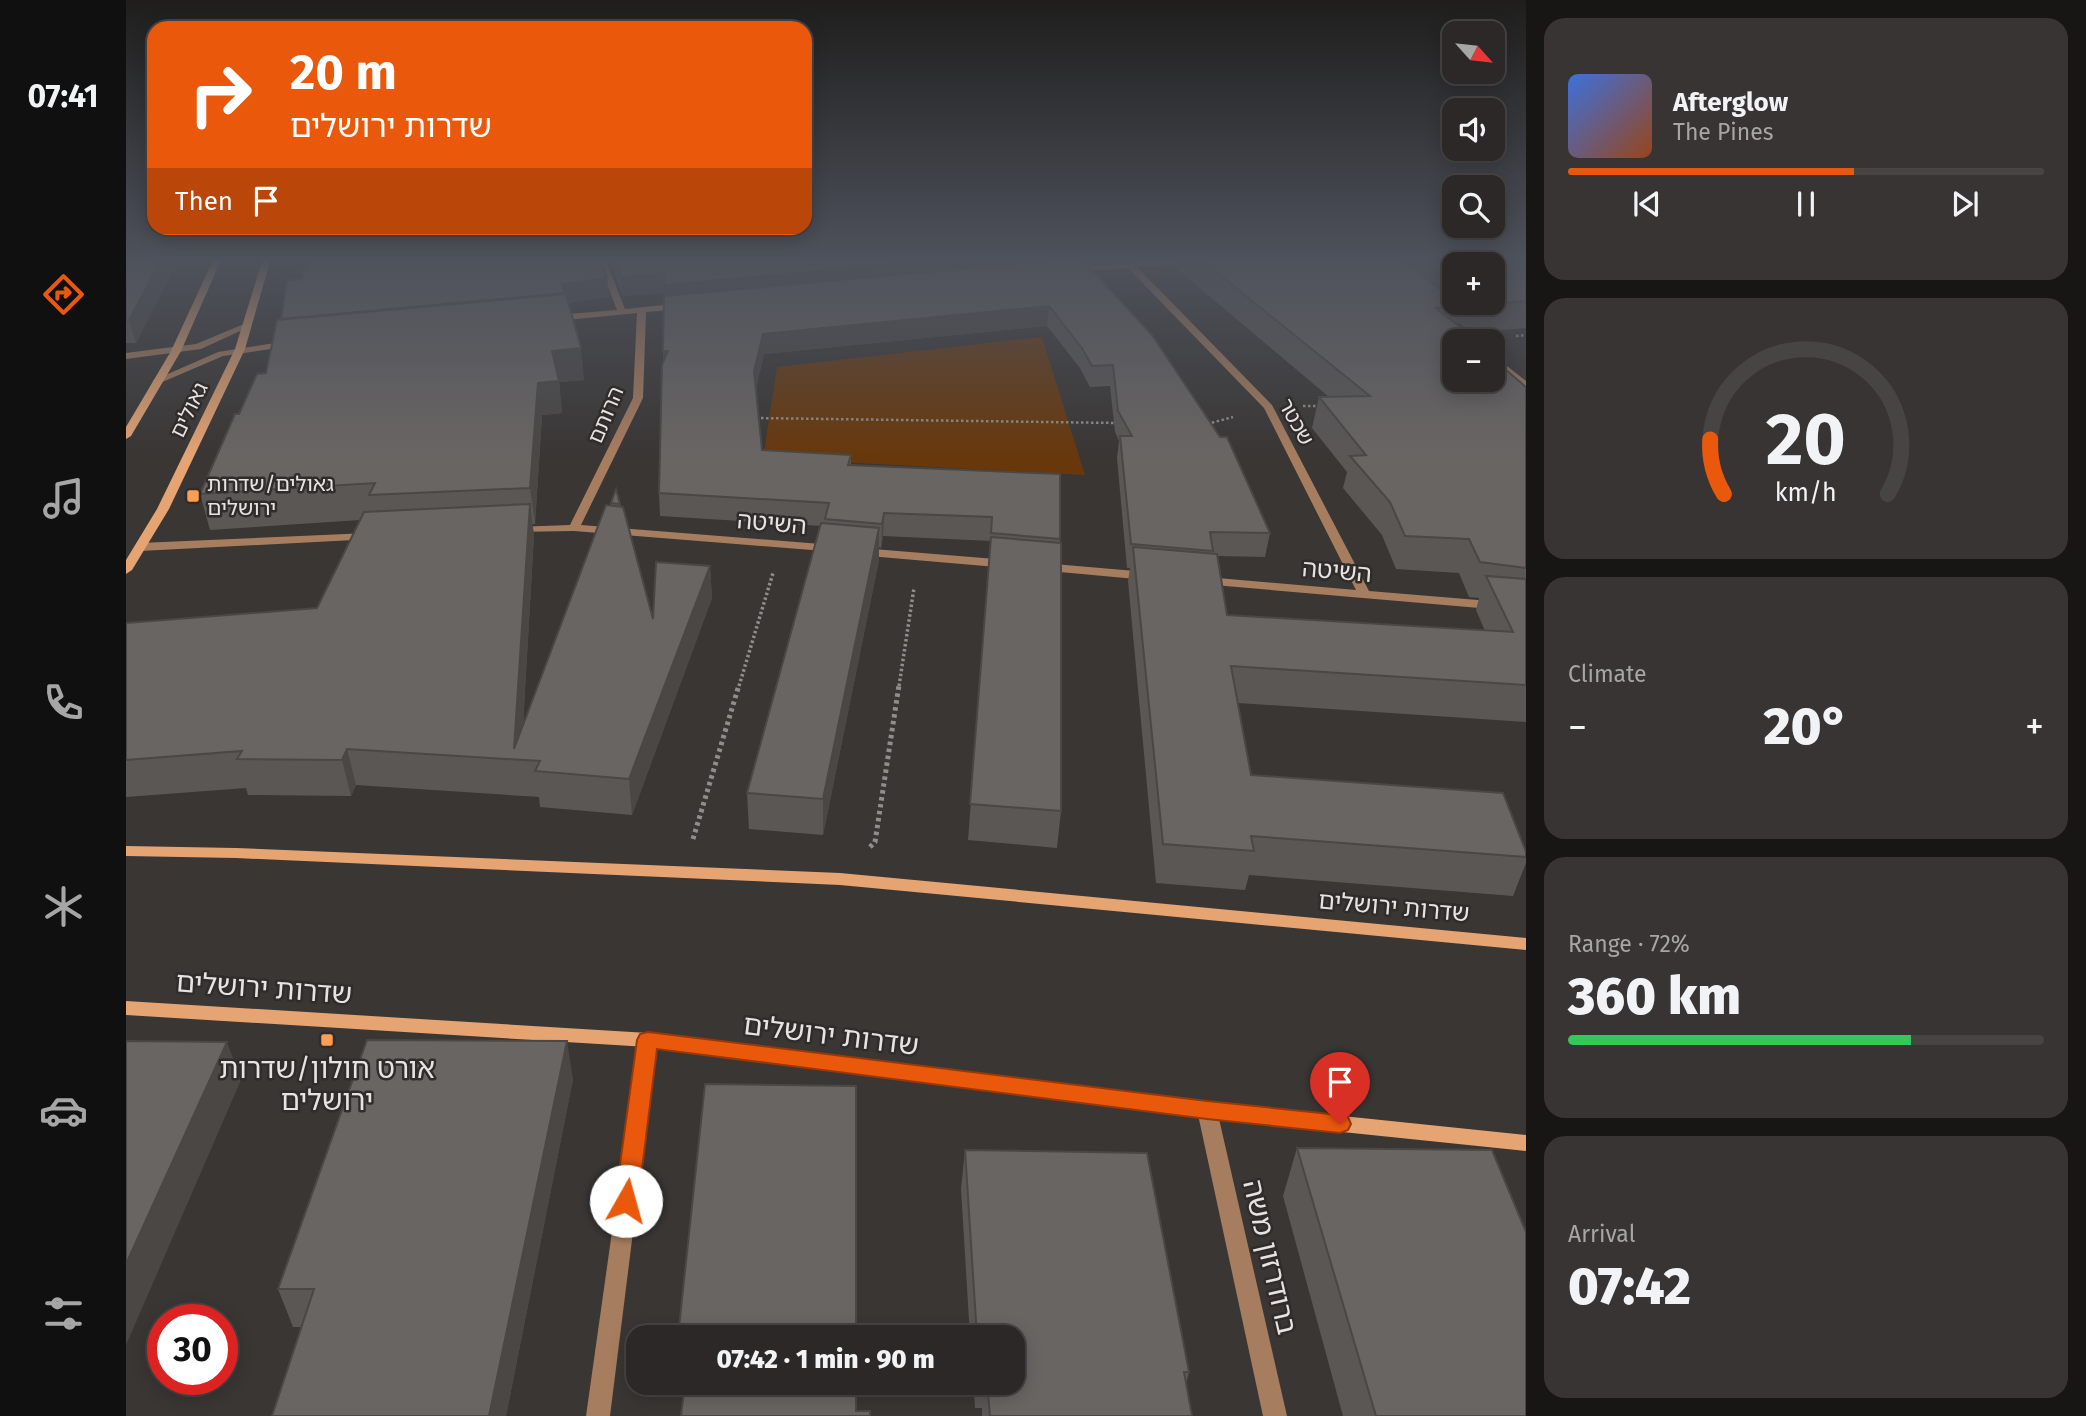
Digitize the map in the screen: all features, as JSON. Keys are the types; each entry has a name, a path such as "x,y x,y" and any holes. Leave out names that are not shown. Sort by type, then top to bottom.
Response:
{"main road":[{"name":"גאולים","path":"126,436 176,351 188,324"},
{"name":"גאולים","path":"126,570 163,509 240,349 247,326"},
{"name":"שדרות ירושלים","path":"126,851 840,879 1526,944"},
{"name":"שדרות ירושלים","path":"130,1010 648,1040 1207,1110 1526,1143"}],"street":[{"name":"הרותם","path":"574,528 638,398 641,324"},
{"name":"שכטר","path":"1187,324 1268,407 1365,595"},
{"path":"126,356 176,351 218,341 247,326"},
{"path":"157,381 201,361 240,349 304,343"},
{"path":"1505,368 1526,386"},
{"name":"השיטה","path":"506,531 574,528 1017,565"},
{"path":"139,547 384,536"},
{"path":"1031,566 1156,577"},
{"name":"השיטה","path":"1198,580 1526,608"},
{"path":"598,1416 648,1040"},
{"name":"ברודרזון משה","path":"1207,1110 1275,1416"}],"path":[{"path":"1198,424 1212,424 1268,407 1322,406"},
{"path":"754,418 1128,423"},
{"path":"683,872 782,545"},
{"path":"875,842 919,556"}],"shaded area":[{"path":"1042,337 1085,475 763,458 777,367"}],"building":[{"path":"276,324 574,324 581,348 552,351 559,381 538,383 530,488 369,495 375,483 200,494 235,414 239,414 257,374 266,373"},
{"path":"663,324 864,324 763,334 754,371 762,450 851,455 848,465 1060,474 1060,539 991,533 992,517 884,513 882,524 825,519 829,503 659,493 662,365 668,351 663,351"},
{"path":"1063,324 1142,324 1220,437 1227,437 1270,533 1210,532 1213,551 1131,544 1120,436 1132,436 1118,411 1113,365 1092,366"},
{"path":"1281,324 1456,324 1463,329 1442,329 1442,392 1505,392 1505,369 1526,387 1526,568 1480,562 1469,539 1405,536 1390,502 1350,456 1366,455 1319,397 1370,396"},
{"path":"616,489 620,504 611,503"},
{"path":"530,504 514,749 606,505 623,507 653,619 656,562 710,566 629,779 535,771 540,761 347,749 342,760 237,759 242,751 126,760 126,623 317,608 364,512"},
{"path":"821,523 879,528 823,799 747,793"},
{"path":"991,537 1061,543 1061,811 970,804"},
{"path":"1133,547 1217,554 1227,615 1513,632 1486,576 1526,579 1526,685 1231,666 1251,775 1503,793 1526,857 1251,836 1254,851 1163,844"},
{"path":"367,1040 567,1041 489,1416 272,1416 314,1289 278,1289"},
{"path":"126,1041 227,1042 126,1264"},
{"path":"705,1084 856,1086 856,1325 679,1325"},
{"path":"1297,1148 1492,1150 1526,1232 1526,1416 1376,1416"},
{"path":"965,1150 1147,1153 1189,1372 1184,1372 1192,1416 990,1416 988,1395 1025,1395 1025,1325 976,1325"},
{"path":"683,1395 856,1395 856,1411 870,1411 870,1416 681,1416"}],"place":[{"name":"גאולים/שדרות ירושלים","path":"193,496"},
{"name":"אורט חולון/שדרות ירושלים","path":"327,1040"}],"route":[{"path":"626,1201 648,1040 1207,1110 1340,1124"}]}
